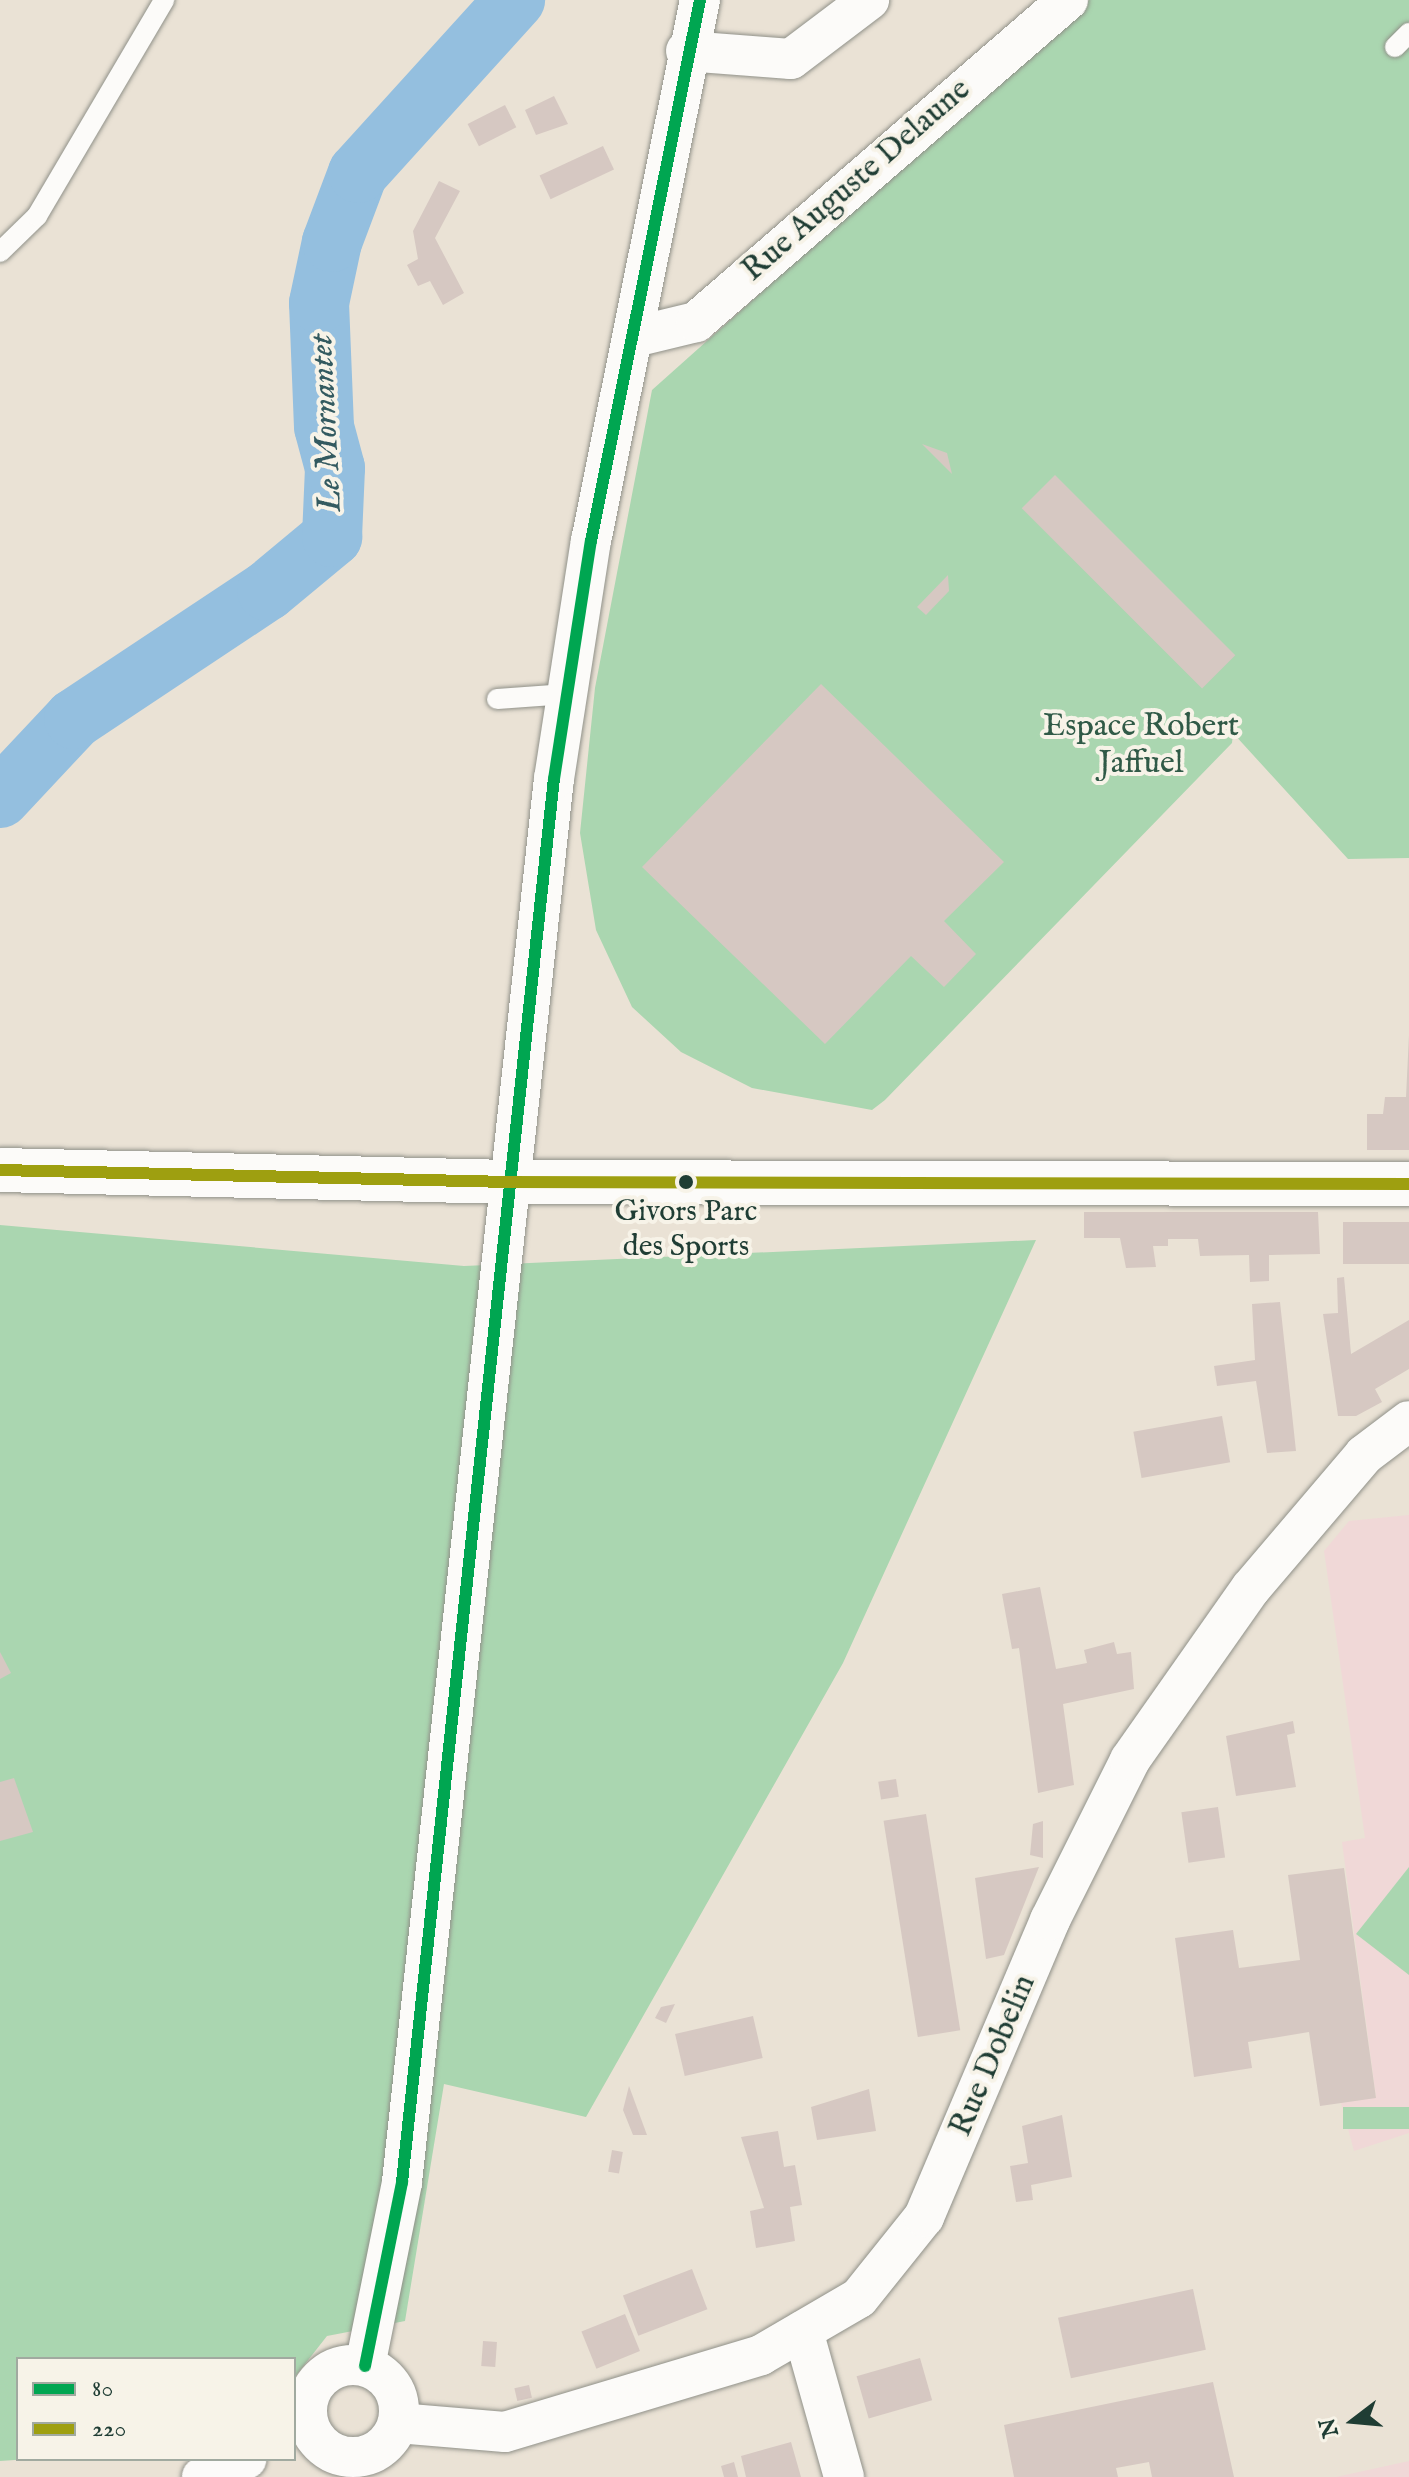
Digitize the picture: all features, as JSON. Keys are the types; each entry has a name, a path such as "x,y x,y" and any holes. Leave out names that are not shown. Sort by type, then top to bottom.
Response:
{"main road":[{"path":"0,1170 508,1182 1409,1184"}],"street":[{"path":"365,2366 402,2182 508,1182 567,694 686,51 700,0"},
{"path":"686,51 791,59 869,0"},
{"name":"Rue Auguste Delaune","path":"634,337 696,322 1068,0"},
{"name":"Rue Dobelin","path":"398,2423 505,2432 761,2355 859,2298 924,2217 1050,1920 1138,1746 1251,1588 1364,1455 1409,1421"},
{"path":"803,2331 844,2477"},
{"path":"365,2366 392,2385 398,2423 390,2440 368,2467 334,2453 303,2435 308,2401 320,2379 333,2369 365,2366"},
{"path":"202,2477 241,2461"}],"lane":[{"path":"0,252 37,216 164,0"},
{"path":"497,699 567,694"}],"shaded area":[{"path":"1409,1515 1409,2133 1354,2151 1341,2103 1376,2097 1342,1842 1365,1838 1324,1551 1349,1521"},
{"path":"1409,2461 1409,2477 1336,2477"}],"green space":[{"name":"Espace Robert Jaffuel","path":"1089,0 1409,0 1409,858 1348,859 1233,733 1232,743 872,1110 752,1088 681,1052 632,1007 596,930 580,833 595,688 652,390"},
{"path":"0,1225 464,1266 1036,1240 843,1663 586,2117 444,2084 405,2321 327,2336 296,2375 296,2357 16,2357 16,2460 0,2461"},
{"path":"1409,1867 1409,1975 1356,1934"},
{"path":"1343,2107 1409,2107 1409,2129 1343,2129"}],"building":[{"path":"554,96 568,124 536,135 525,110"},
{"path":"505,105 516,127 479,146 468,124"},
{"path":"603,146 614,170 551,199 540,176"},
{"path":"439,181 460,191 435,238 464,293 443,305 430,281 418,286 407,265 418,259 413,231"},
{"path":"922,444 947,453 952,474"},
{"path":"1055,475 1235,655 1202,689 1022,508"},
{"path":"948,575 949,591 926,615 917,607"},
{"path":"821,684 1004,862 944,921 976,954 944,987 911,956 825,1044 642,867"},
{"path":"1409,1035 1409,1150 1367,1150 1367,1114 1383,1114 1385,1097 1406,1097"},
{"path":"1084,1212 1318,1212 1320,1254 1269,1255 1269,1281 1250,1282 1249,1255 1200,1256 1198,1239 1168,1239 1168,1246 1153,1246 1156,1267 1126,1268 1120,1238 1084,1238"},
{"path":"1343,1222 1409,1222 1409,1264 1343,1264"},
{"path":"1344,1277 1351,1354 1409,1320 1409,1369 1375,1389 1382,1402 1356,1416 1338,1416 1323,1314 1338,1313 1337,1278"},
{"path":"1280,1302 1296,1451 1267,1453 1256,1381 1217,1386 1214,1366 1255,1360 1252,1304"},
{"path":"1222,1416 1230,1462 1142,1478 1133,1432"},
{"path":"1040,1587 1056,1669 1087,1663 1084,1650 1114,1642 1117,1654 1131,1652 1134,1689 1063,1704 1074,1785 1038,1793 1019,1648 1012,1649 1002,1594"},
{"path":"0,1652 11,1673 0,1679"},
{"path":"1293,1721 1295,1733 1287,1735 1296,1787 1236,1796 1226,1736"},
{"path":"14,1778 33,1832 0,1841 0,1782"},
{"path":"896,1779 899,1797 881,1800 878,1782"},
{"path":"1218,1807 1225,1858 1188,1863 1181,1812"},
{"path":"926,1814 960,2030 918,2037 884,1821"},
{"path":"1043,1821 1043,1858 1030,1855 1033,1824"},
{"path":"1039,1867 1004,1955 986,1959 975,1878"},
{"path":"1344,1868 1376,2098 1320,2106 1309,2032 1248,2042 1252,2068 1194,2077 1175,1938 1233,1930 1239,1968 1300,1960 1288,1875"},
{"path":"675,2004 666,2023 655,2018 661,2007"},
{"path":"753,2016 763,2058 685,2076 675,2034"},
{"path":"629,2086 647,2135 633,2135 623,2110"},
{"path":"869,2089 876,2131 817,2140 811,2107"},
{"path":"1062,2115 1072,2177 1031,2185 1033,2200 1016,2202 1010,2166 1028,2163 1022,2126"},
{"path":"778,2131 784,2167 795,2165 802,2205 790,2207 795,2241 756,2248 750,2211 764,2208 741,2137"},
{"path":"612,2150 623,2152 619,2174 608,2172"},
{"path":"692,2269 707,2309 638,2336 623,2296"},
{"path":"1193,2289 1206,2350 1071,2378 1058,2318"},
{"path":"625,2314 640,2351 596,2369 581,2332"},
{"path":"483,2341 497,2342 495,2367 481,2366"},
{"path":"920,2358 932,2400 869,2418 857,2376"},
{"path":"1213,2382 1234,2477 1152,2477 1149,2462 1116,2468 1118,2477 1014,2477 1004,2425"},
{"path":"529,2385 532,2398 517,2401 514,2388"},
{"path":"791,2442 801,2477 746,2477 741,2456"},
{"path":"734,2462 738,2477 724,2477 721,2466"}],"waterway":[{"name":"Le Mornantet","path":"0,798 74,719 267,591 332,537 335,468 324,427 319,303 332,242 358,173 515,0"}],"transit line":[{"name":"80","path":"365,2366 402,2182 554,779 591,541 700,0"},
{"name":"220","path":"0,1170 508,1182 1409,1184"}],"place":[{"name":"Givors Parc des Sports","path":"686,1182"}]}
